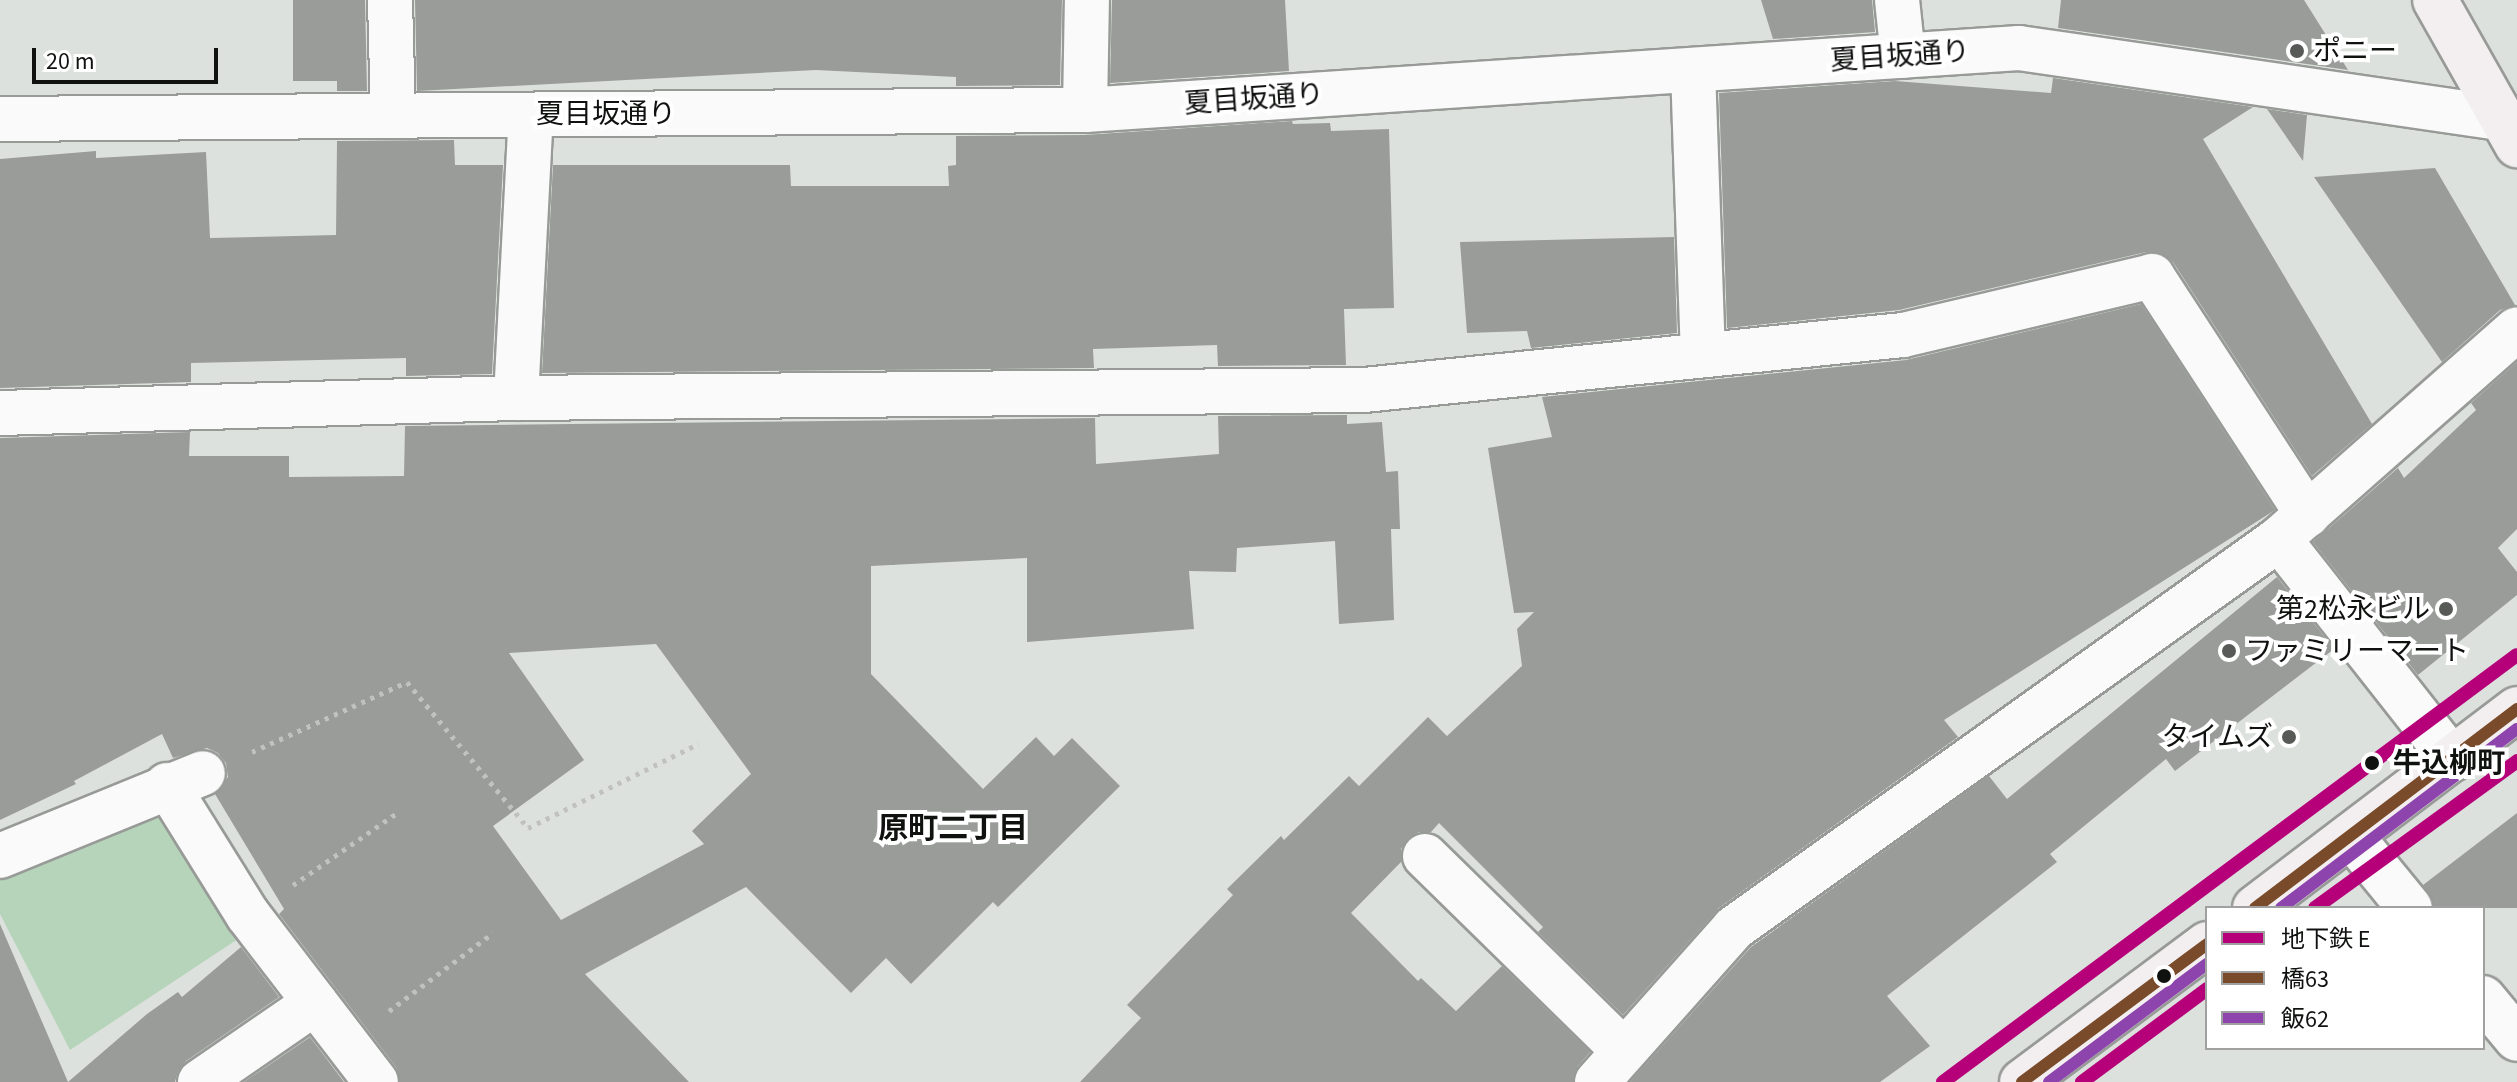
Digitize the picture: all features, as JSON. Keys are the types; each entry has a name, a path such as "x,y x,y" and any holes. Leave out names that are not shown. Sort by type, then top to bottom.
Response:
{"main road":[{"path":"2435,0 2509,131"},
{"path":"2258,906 2517,709"},
{"path":"2022,1082 2205,945"}],"street":[{"path":"390,0 393,116"},
{"path":"1085,110 1087,0"},
{"path":"1897,0 1903,56"},
{"name":"夏目坂通り","path":"0,119 1085,110 2019,48 2509,131"},
{"path":"1693,70 1703,355"},
{"path":"516,398 531,115"},
{"path":"0,413 516,398 1364,390 1903,335 2152,276 2294,527 2452,759"},
{"path":"1425,856 1610,1067 1734,928 2294,527 2517,329"},
{"path":"0,856 185,779 248,915 376,1082"},
{"path":"2351,836 2408,906"},
{"path":"2485,1000 2517,1039"},
{"path":"200,1082 315,1003"}],"path":[{"path":"185,779 407,682 528,828 698,744"},
{"path":"281,893 397,813"},
{"path":"381,1017 493,933"}],"green space":[{"path":"158,805 244,935 70,1050 0,914 0,872"}],"building":[{"path":"293,0 365,0 367,91 337,91 337,81 293,81"},
{"path":"415,0 1062,0 1060,85 956,86 956,77 816,70 417,91"},
{"path":"1112,0 1285,0 1289,71 1110,83"},
{"path":"1761,0 1872,0 1875,32 1773,39"},
{"path":"2061,0 2304,0 2348,70 2058,28"},
{"path":"2053,78 2253,107 2203,139 2372,424 2312,476 2173,262 2160,253 2146,252 1899,310 1727,328 1719,93 1895,81 2051,93"},
{"path":"2267,109 2307,115 2303,161"},
{"path":"1292,121 1293,124 1330,123 1331,131 1389,129 1394,308 1344,309 1346,365 1218,366 1217,345 1093,349 1094,368 542,373 553,165 790,165 791,186 949,186 948,166 956,165 956,136 1085,135"},
{"path":"454,140 455,165 503,165 492,374 406,376 406,358 191,363 191,382 0,388 0,159 96,151 96,158 206,152 210,238 336,235 337,141"},
{"path":"2435,168 2515,305 2500,310 2442,362 2314,177"},
{"path":"1674,237 1677,333 1531,348 1527,331 1467,333 1460,242"},
{"path":"2141,304 2275,510 1944,720 1958,737 1719,908 1623,1015 1538,932 1543,927 1439,823 1431,832 1419,832 1408,838 1401,849 1401,862 1351,913 1418,981 1421,978 1456,1011 1502,966 1590,1052 1578,1066 1573,1082 1080,1082 1141,1018 1127,1005 1233,895 1227,889 1281,836 1284,840 1349,776 1359,786 1428,717 1447,736 1522,666 1517,629 1534,612 1514,613 1488,448 1552,437 1542,397 1906,360"},
{"path":"2517,362 2517,529 2498,548 2517,572 2517,595 2418,675 2313,542 2398,468 2404,478 2476,410 2471,403"},
{"path":"1347,415 1347,424 1382,422 1386,472 1398,471 1400,529 1391,529 1394,620 1339,624 1335,541 1237,548 1236,572 1189,571 1194,629 1027,642 1027,558 871,566 871,674 983,789 1036,737 1054,756 1072,738 1120,786 998,907 993,902 911,984 886,958 851,993 746,887 585,974 689,1082 400,1082 396,1067 279,914 284,909 215,794 228,777 226,763 218,753 207,748 173,758 162,734 74,781 76,784 0,820 0,438 190,432 189,456 289,456 289,477 404,476 405,426 1095,418 1096,464 1219,454 1218,416","holes":["656,644 751,774 692,831 704,844 561,920 493,826 584,760 509,653"]},
{"path":"2277,577 2334,649 2175,771 2166,759 2050,854 2057,862 1887,996 1930,1046 1880,1082 1630,1082 1751,947 1989,776 2007,799"},
{"path":"2517,813 2517,908 2433,906 2423,885"},
{"path":"0,924 68,1082 0,1082"},
{"path":"241,947 279,997 186,1061 178,1071 175,1082 68,1082 147,1014 178,992 182,997"},
{"path":"310,1037 344,1082 244,1082"}],"metro line":[{"name":"E","path":"1943,1082 2517,655"},
{"name":"E","path":"2318,906 2517,761"},
{"name":"E","path":"2082,1082 2205,990"}],"transit line":[{"name":"橋63","path":"2258,906 2517,709"},
{"name":"飯62","path":"2284,906 2517,729"},
{"name":"橋63","path":"2022,1082 2205,945"},
{"name":"飯62","path":"2049,1082 2205,965"}],"place":[{"name":"ポニー","path":"2297,51"},
{"name":"第2松永ビル","path":"2446,609"},
{"name":"ファミリーマート","path":"2229,651"},
{"name":"タイムズ","path":"2289,737"},
{"name":"牛込柳町","path":"2372,763"}],"district":[{"name":"原町二丁目","path":"953,829"}]}
